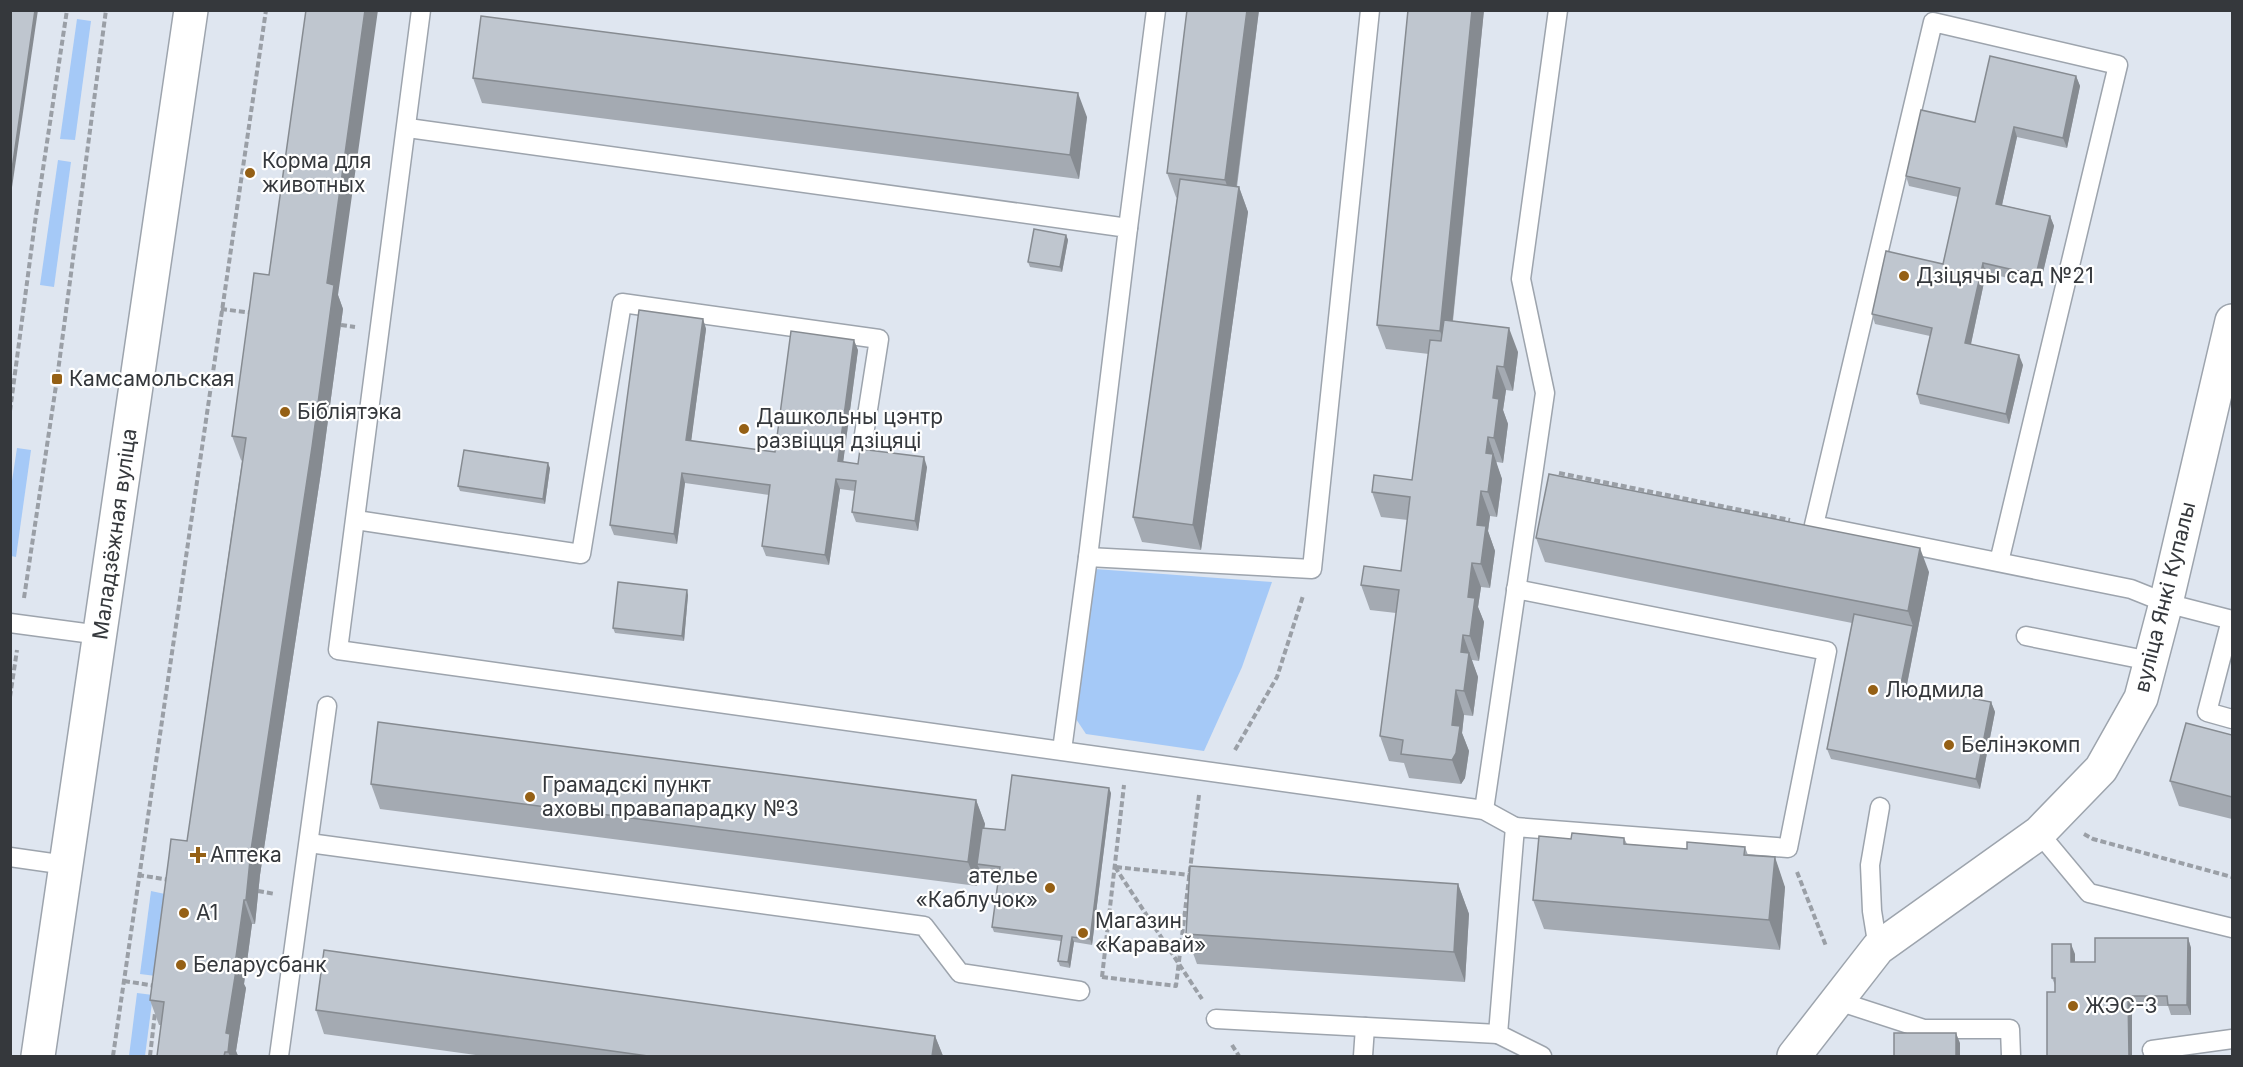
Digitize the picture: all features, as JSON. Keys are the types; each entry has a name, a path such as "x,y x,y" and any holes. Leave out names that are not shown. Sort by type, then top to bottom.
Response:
{"main road":[{"name":"Маладзёжная вуліца","path":"38,1056 191,10"},
{"name":"вуліца Янкі Купалы","path":"1794,1056 1878,948 2047,826 2101,769 2141,698 2225,381 2232,321"}],"lane":[{"path":"421,10 408,128 337,657 1062,750 1484,810 1515,827 1788,848 1827,651 1516,589"},
{"path":"1062,750 1156,10"},
{"path":"1088,557 1312,569 1370,10"},
{"path":"1484,810 1545,393 1521,279 1558,10"},
{"path":"1999,562 2118,65 1934,22 1814,525 2131,589 2166,603 2232,620 2207,712 2232,719"},
{"path":"408,128 1128,228"},
{"path":"356,520 581,554 621,303 879,339 863,441"},
{"path":"15,624 100,635"},
{"path":"2026,636 2150,661"},
{"path":"279,1056 327,706"},
{"path":"1878,948 1872,911 1870,865 1880,807"},
{"path":"2047,826 2089,893 2232,928"},
{"path":"1498,1034 1515,827"},
{"path":"309,843 924,926 960,973 1080,991"},
{"path":"10,857 66,865"},
{"path":"1838,1001 1924,1029 2010,1029 2011,1056"},
{"path":"1216,1019 1498,1034 1542,1056"},
{"path":"1364,1056 1365,1027"},
{"path":"2152,1050 2232,1039"}],"path":[{"path":"10,411 35,222 67,10"},
{"path":"10,697 15,624 57,379 106,10"},
{"path":"114,1056 138,875 266,10"},
{"path":"222,309 261,314"},
{"path":"1534,469 1814,525"},
{"path":"1222,773 1277,677 1312,569"},
{"path":"1080,991 1100,993 1127,760"},
{"path":"1102,977 1176,986 1201,770"},
{"path":"2047,826 2232,877"},
{"path":"1788,848 1826,946"},
{"path":"1115,867 1190,875"},
{"path":"1115,867 1239,1056"},
{"path":"138,875 175,880 172,886"},
{"path":"124,981 159,986"},
{"path":"150,1056 156,1010"}],"shaded area":[{"path":"77,19 91,21 75,140 60,139"},
{"path":"58,160 71,162 54,287 40,285"},
{"path":"17,448 31,450 16,557 11,556 10,494"},
{"path":"1095,569 1272,582 1242,667 1204,751 1086,734 1076,719"},
{"path":"151,891 165,894 156,976 140,974"},
{"path":"137,993 153,995 145,1056 129,1056"}],"building":[{"path":"10,10 35,10 10,183"},
{"path":"306,10 365,10 327,283 334,285 235,964 237,964 226,1033 230,1034 228,1052 225,1052 224,1056 157,1056 164,1002 150,1000 171,839 187,841 246,438 232,436 254,273 269,275"},
{"path":"1187,10 1247,10 1225,180 1167,173"},
{"path":"1408,10 1472,10 1440,331 1377,325"},
{"path":"481,16 1078,93 1070,155 473,78"},
{"path":"1990,56 2076,76 2063,138 2014,127 1996,204 2050,216 2036,275 1983,263 1965,343 2019,355 2006,414 1917,394 1932,328 1872,314 1886,251 1943,264 1960,188 1906,176 1921,110 1975,122"},
{"path":"1180,179 1239,187 1193,525 1133,517"},
{"path":"1034,229 1066,235 1060,267 1028,262"},
{"path":"639,310 703,319 686,440 775,452 791,331 854,340 838,461 858,464 860,449 924,457 915,521 852,512 856,481 836,479 825,555 762,546 770,485 682,473 674,534 610,525"},
{"path":"1444,320 1509,328 1504,367 1497,366 1493,398 1499,399 1494,438 1488,437 1486,453 1493,454 1488,492 1481,491 1477,525 1486,526 1481,564 1472,563 1468,597 1475,598 1470,636 1463,635 1461,652 1469,653 1464,691 1456,690 1452,725 1460,726 1456,753 1452,760 1401,754 1403,740 1380,736 1399,590 1361,585 1364,566 1401,571 1410,497 1372,492 1374,475 1412,480 1430,340 1441,341"},
{"path":"464,450 548,463 543,499 458,486"},
{"path":"1549,474 1920,548 1908,611 1536,538"},
{"path":"618,582 687,590 682,636 613,628"},
{"path":"1854,614 1913,626 1901,684 1991,702 1976,779 1827,749"},
{"path":"378,722 976,800 968,862 371,784"},
{"path":"2186,723 2232,735 2232,797 2170,781"},
{"path":"1012,775 1109,788 1090,939 1072,937 1068,962 1058,961 1062,936 992,927 1000,867 977,864 982,828 1005,830"},
{"path":"1572,833 1624,838 1624,844 1687,849 1687,842 1745,847 1744,855 1775,857 1769,920 1533,900 1539,836 1571,839"},
{"path":"1190,866 1458,884 1454,952 1186,934"},
{"path":"2095,938 2188,938 2187,1005 2168,1005 2167,996 2128,996 2129,1056 2047,1056 2047,992 2055,992 2055,978 2052,978 2052,944 2071,944 2071,962 2095,962"},
{"path":"324,950 935,1036 932,1056 648,1056 316,1010"},
{"path":"1894,1033 1956,1033 1956,1056 1894,1056"}],"place":[{"name":"Корма для животных","path":"250,173"},
{"name":"Дзіцячы сад №21","path":"1904,276"},
{"name":"Камсамольская","path":"57,379"},
{"name":"Бібліятэка","path":"285,412"},
{"name":"Дашкольны цэнтр развіцця дзіцяці","path":"744,429"},
{"name":"Людмила","path":"1873,690"},
{"name":"Белінэкомп","path":"1949,745"},
{"name":"Грамадскі пункт аховы правапарадку №3","path":"530,797"},
{"name":"Аптека","path":"198,855"},
{"name":"ателье «Каблучок»","path":"1050,888"},
{"name":"A1","path":"184,913"},
{"name":"Магазин «Каравай»","path":"1083,933"},
{"name":"Беларусбанк","path":"181,965"},
{"name":"ЖЭС-3","path":"2073,1006"}]}
